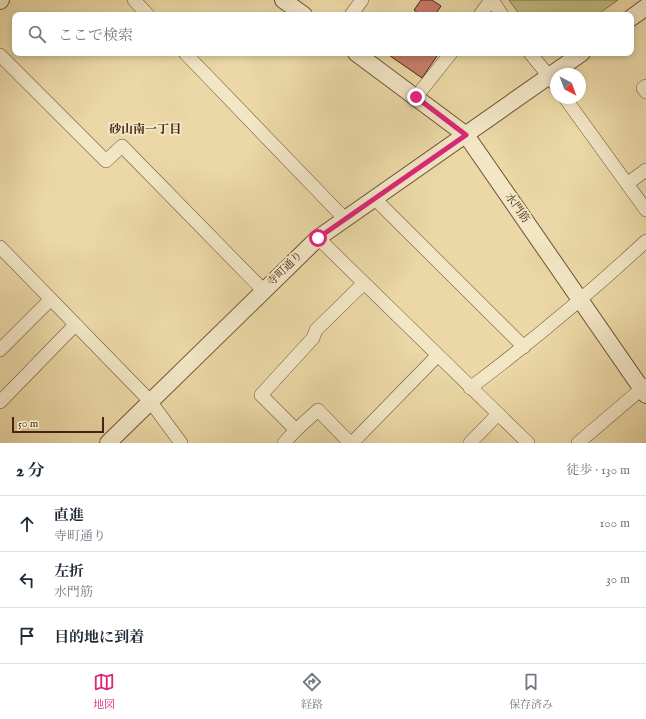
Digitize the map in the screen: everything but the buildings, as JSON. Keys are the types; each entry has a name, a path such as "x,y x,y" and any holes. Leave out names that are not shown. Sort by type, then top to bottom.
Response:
{"street":[{"path":"134,0 145,12"},
{"path":"283,0 300,12"},
{"path":"353,12 362,0"},
{"path":"482,12 491,0 500,12"},
{"path":"634,16 646,7"},
{"path":"0,55 106,161 122,146 263,290"},
{"path":"188,56 344,218"},
{"name":"水門筋","path":"360,56 466,135 580,300 645,390"},
{"path":"416,97 449,56"},
{"path":"532,56 550,77"},
{"name":"寺町通り","path":"566,68 579,56"},
{"name":"寺町通り","path":"108,443 263,290 318,238 344,218 466,135 550,83"},
{"path":"646,86 643,88 646,92"},
{"path":"570,104 646,210"},
{"path":"627,184 646,170"},
{"path":"374,198 524,347"},
{"path":"318,238 363,284 528,443"},
{"path":"470,388 524,347 580,300 646,241"},
{"path":"0,247 150,402 181,443"},
{"path":"296,430 261,395 313,338 316,330 363,284"},
{"path":"0,350 51,299"},
{"path":"0,402 75,325"},
{"path":"284,443 318,410 351,443 437,356"},
{"path":"578,443 645,390"},
{"path":"470,443 498,414"}],"shaded area":[{"path":"509,0 618,0 601,12 518,12"}],"district":[{"name":"砂山南一丁目","path":"145,129"}],"route":[{"path":"318,238 344,218 466,135 416,97"}]}
